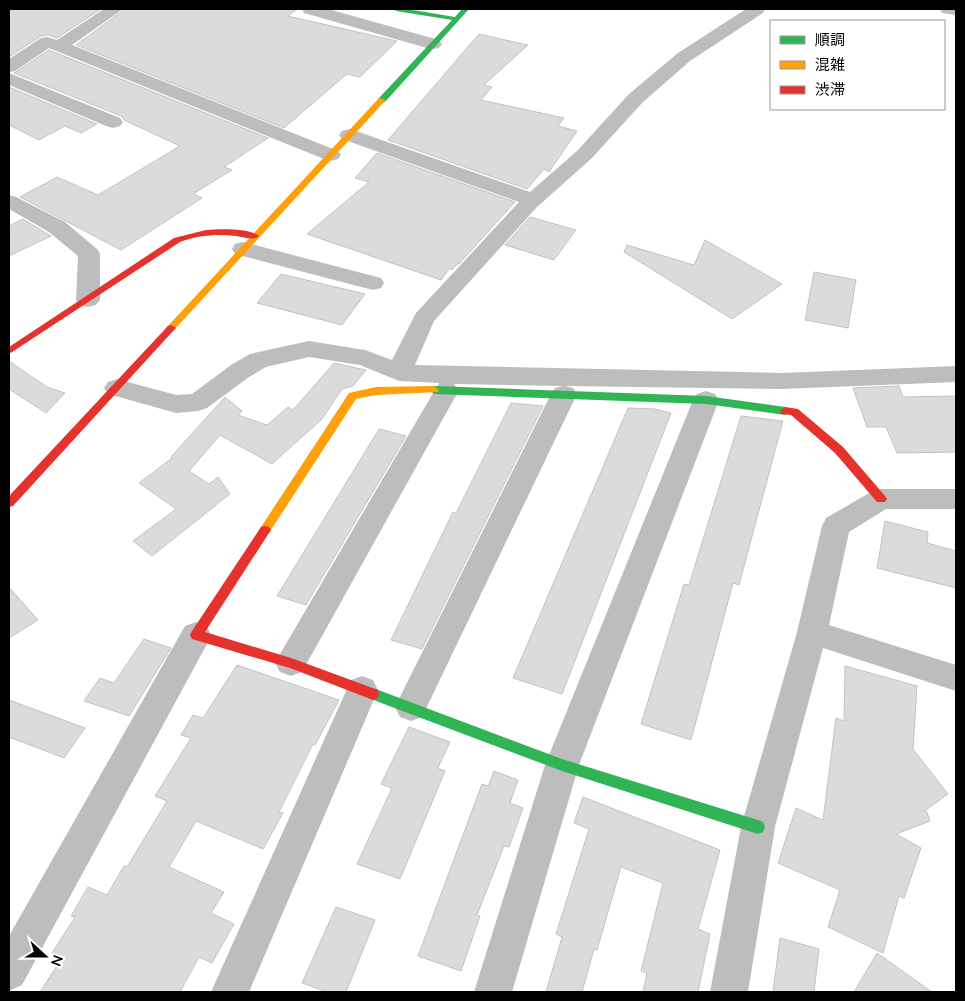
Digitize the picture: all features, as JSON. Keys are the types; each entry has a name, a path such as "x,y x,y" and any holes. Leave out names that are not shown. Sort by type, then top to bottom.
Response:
{"street":[{"path":"60,46 115,9"},
{"path":"310,9 432,44"},
{"path":"396,9 456,19"},
{"path":"9,503 466,9"},
{"path":"399,373 424,318 534,200 584,155 636,98 684,57 757,9"},
{"path":"948,9 956,10"},
{"path":"9,67 46,42 331,155"},
{"path":"9,78 112,122"},
{"path":"349,135 534,200"},
{"path":"9,201 57,227 89,254 88,300"},
{"path":"9,352 177,240 202,230 214,230 373,283"},
{"path":"117,388 176,404 198,402 240,371 260,360 309,349 365,358 399,373 782,380 956,374"},
{"path":"291,663 446,390"},
{"path":"9,972 196,634 353,396 376,391 446,390 564,394 706,400 794,412 839,450 882,499"},
{"path":"410,707 564,394"},
{"path":"493,992 562,765 706,400"},
{"path":"729,992 758,827 812,632 836,526 882,499 956,499"},
{"path":"812,632 956,678"},
{"path":"196,634 291,663 562,765 758,827"},
{"path":"230,992 362,690"}],"building":[{"path":"9,9 101,9 57,38 48,35 41,36 9,57"},
{"path":"125,9 297,9 288,16 397,41 360,77 347,74 284,128 76,45"},
{"path":"479,34 528,45 484,85 492,87 481,100 564,118 558,126 577,131 549,172 544,169 527,189 388,140"},
{"path":"49,50 268,138 224,167 232,170 193,194 202,198 121,250 20,197 57,177 98,195 180,146 124,120 121,116 14,73"},
{"path":"9,87 97,124 81,133 65,126 39,140 9,125"},
{"path":"377,153 515,202 459,264 452,270 450,268 441,280 307,234 369,182 355,178"},
{"path":"530,217 576,230 554,260 505,245"},
{"path":"23,219 51,236 9,256 9,226"},
{"path":"705,240 782,284 732,319 624,252 627,245 694,265"},
{"path":"814,272 856,280 848,328 805,320"},
{"path":"281,274 365,294 342,325 257,303"},
{"path":"9,361 47,387 65,393 46,413 9,389"},
{"path":"334,363 366,370 353,386 342,389 322,419 272,464 220,435 189,471 209,484 218,477 230,494 152,556 133,541 176,509 139,483 172,458 225,397 242,411 238,415 267,425 288,407 293,410"},
{"path":"899,386 903,397 956,396 956,452 897,453 886,427 867,427 853,388"},
{"path":"511,403 543,406 422,649 391,640 453,512 456,513"},
{"path":"628,408 655,409 671,413 562,694 513,678"},
{"path":"741,416 783,421 739,585 733,583 691,740 641,724 684,584 689,585"},
{"path":"379,429 406,436 306,605 277,596"},
{"path":"885,521 928,532 927,543 956,551 956,588 877,568"},
{"path":"9,587 38,620 9,638"},
{"path":"144,639 171,648 129,716 84,701 100,678 114,683"},
{"path":"237,665 339,700 315,745 313,744 279,812 283,813 263,849 196,821 169,867 224,892 211,913 234,924 212,963 199,957 180,992 40,992 62,958 52,953 75,917 71,916 88,887 107,895 124,866 127,867 167,801 155,796 191,738 181,735 193,715 203,718"},
{"path":"845,666 917,686 913,749 948,794 926,810 930,821 896,834 921,848 904,898 899,896 883,953 828,927 840,890 778,863 796,808 823,820 836,718 844,721"},
{"path":"9,700 85,728 64,758 9,737"},
{"path":"409,727 450,742 438,768 445,771 400,879 357,864 392,788 381,784"},
{"path":"494,771 518,780 510,803 523,808 509,847 504,846 477,915 480,916 461,971 418,956 482,784 488,786"},
{"path":"583,797 720,850 698,929 710,934 698,992 643,992 647,973 641,971 663,883 621,867 597,950 594,949 582,992 546,992 562,937 556,934 589,829 574,823"},
{"path":"336,907 375,920 346,992 327,992 302,983"},
{"path":"780,938 819,949 814,992 773,992"},
{"path":"877,953 932,992 854,992"}],"traffic: fast":[{"path":"396,9 456,19"},
{"path":"382,100 466,9"},
{"path":"434,390 706,400 785,411"},
{"path":"373,694 562,765 758,827"}],"traffic: slow":[{"path":"171,328 382,100"},
{"path":"265,530 353,396 376,391 434,390"}],"traffic: jam":[{"path":"9,351 177,240 187,236 216,232 255,236"},
{"path":"9,503 171,328"},
{"path":"785,411 794,412 839,450 881,499"},
{"path":"265,530 196,635 291,663 373,694"}]}
